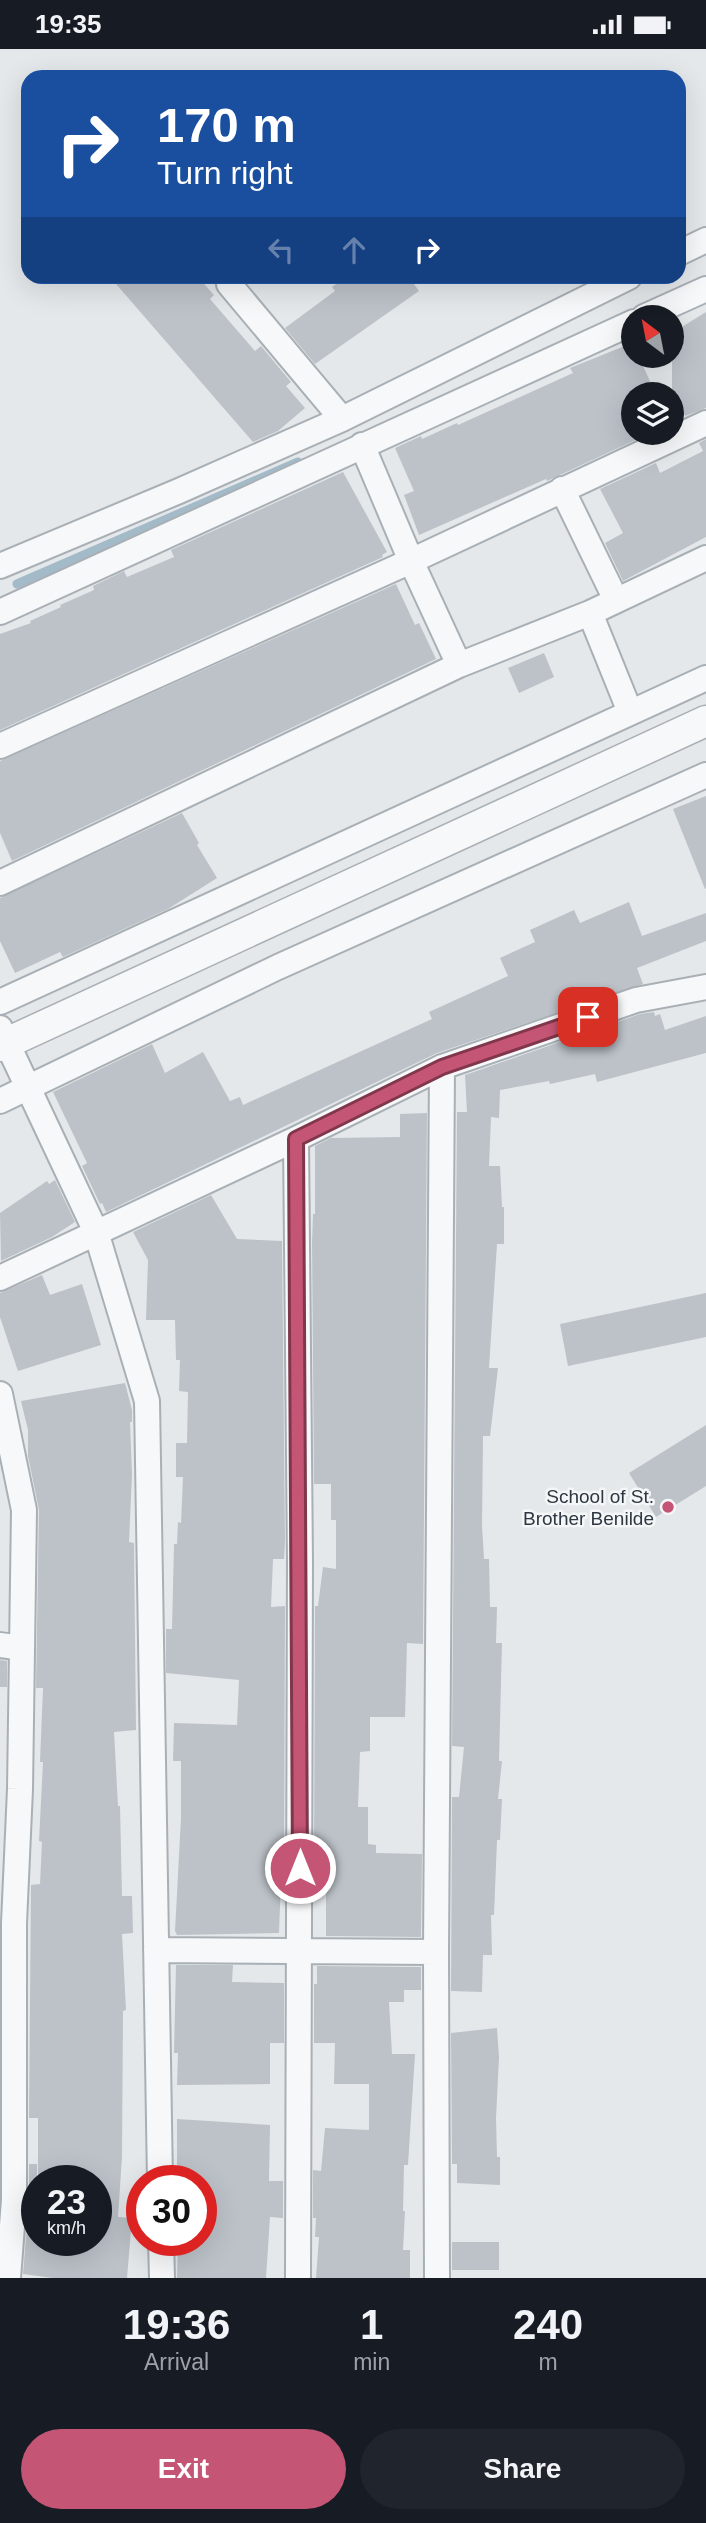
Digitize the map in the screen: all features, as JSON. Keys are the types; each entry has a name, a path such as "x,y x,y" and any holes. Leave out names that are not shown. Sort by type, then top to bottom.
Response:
{"street":[{"path":"686,250 706,240"},
{"path":"229,284 342,419"},
{"path":"0,566 342,419 615,284"},
{"path":"671,305 706,289"},
{"path":"0,612 621,328"},
{"path":"0,746 411,561 706,423"},
{"path":"362,445 459,665"},
{"path":"562,489 616,600"},
{"path":"0,883 459,665 590,613 706,558"},
{"path":"590,613 630,712"},
{"path":"0,1002 706,678"},
{"path":"160,2165 147,1401 96,1232 29,1087 2,1039 706,721"},
{"path":"0,1101 278,967 706,775"},
{"path":"0,1278 442,1067 636,1000 706,987"},
{"path":"438,2278 436,1952 442,1067"},
{"path":"296,1139 299,2278"},
{"path":"0,1394 12,1508 7,1922 8,2278"},
{"path":"156,1950 436,1952"},
{"path":"161,2256 162,2278"}],"building":[{"path":"116,284 204,284 214,295 210,299 255,351 261,346 291,382 286,386 305,408 278,431 253,442"},
{"path":"336,284 414,284 419,291 315,364 285,328 335,291 332,287"},
{"path":"706,312 706,408 685,416 684,382 672,382 672,368 684,368 684,326"},
{"path":"621,347 621,368 644,368 650,382 621,382 621,445 625,445 419,535 404,495 414,491 395,448 421,436 422,439 457,423 458,425 573,373 570,368"},
{"path":"706,439 706,537 623,581 605,543 623,533 600,489 656,463 660,473 703,451 699,443"},
{"path":"343,472 387,552 383,557 0,730 0,634 31,623 30,621 94,590 93,586 124,571 127,577 174,557 171,550"},
{"path":"396,584 415,625 419,623 436,659 12,861 0,833 0,761"},
{"path":"544,653 554,677 519,693 508,668"},
{"path":"706,796 706,888 705,889 673,809"},
{"path":"182,813 217,878 168,909 63,957 60,952 15,973 0,941 0,898"},
{"path":"629,902 642,936 706,913 706,941 637,968 643,984 437,1053 106,1212 102,1203 100,1204 82,1166 87,1163 53,1092 152,1044 165,1073 203,1052 230,1101 240,1097 243,1105 432,1019 429,1012 508,976 500,958 535,942 530,930 574,910 580,923"},
{"path":"654,1012 655,1016 660,1014 665,1030 706,1016 706,1053 597,1082 595,1074 550,1084 549,1081 500,1090 499,1118 491,1117 489,1166 500,1166 504,1244 497,1244 489,1368 498,1368 490,1436 483,1436 482,1526 484,1559 489,1559 490,1607 497,1607 496,1643 502,1643 499,1761 502,1761 498,1799 502,1799 500,1840 497,1840 494,1915 491,1915 492,1955 483,1955 482,1992 451,1991 452,1797 459,1797 464,1747 452,1746 457,1112 467,1112 465,1075 640,1014"},
{"path":"427,1113 423,1644 407,1643 405,1717 370,1717 370,1751 360,1752 358,1807 368,1807 368,1844 376,1845 376,1853 422,1854 421,1937 326,1936 326,1878 314,1877 315,1606 318,1606 323,1567 336,1569 336,1520 331,1520 331,1484 314,1484 312,1242 315,1214 315,1146 331,1138 400,1137 400,1114"},
{"path":"55,1180 75,1222 52,1237 1,1261 0,1213 47,1181 49,1184"},
{"path":"211,1195 237,1239 282,1241 285,1542 284,1559 273,1559 271,1607 285,1606 284,1877 281,1879 279,1933 177,1935 175,1931 181,1761 173,1761 174,1723 237,1725 239,1680 166,1673 166,1629 172,1629 174,1544 177,1544 178,1522 181,1523 183,1477 176,1477 176,1443 187,1443 188,1392 179,1391 180,1360 176,1360 175,1320 146,1320 148,1260 133,1232"},
{"path":"42,1275 50,1295 82,1284 101,1345 18,1371 0,1317 0,1293"},
{"path":"706,1293 706,1337 568,1366 560,1324"},
{"path":"125,1383 132,1410 129,1542 134,1543 136,1730 114,1732 120,1806 122,1896 132,1896 133,1933 122,1934 126,2010 123,2011 122,2157 118,2217 126,2218 126,2256 129,2256 127,2278 53,2278 23,2274 24,2256 112,2256 112,2165 38,2165 38,2118 29,2118 31,1885 40,1884 43,1688 36,1688 39,1510 28,1456 28,1430 21,1401"},
{"path":"706,1425 706,1486 656,1517 629,1473"},
{"path":"0,1660 7,1661 7,1687 0,1687"},
{"path":"176,1965 233,1965 232,1982 284,1983 284,2043 270,2043 270,2084 177,2085 178,2053 174,2053"},
{"path":"317,1966 421,1967 421,1990 404,1990 404,2002 389,2002 392,2054 415,2054 408,2165 404,2165 403,2250 410,2250 410,2278 316,2278 319,2237 315,2237 316,2218 313,2218 313,2170 321,2171 325,2128 369,2130 369,2084 334,2084 335,2043 314,2043 314,1984 317,1984"},
{"path":"497,2028 499,2057 496,2118 500,2185 457,2183 457,2164 452,2164 451,2033"},
{"path":"177,2119 270,2125 269,2181 283,2181 283,2218 270,2217 266,2278 177,2278 178,2256 217,2256 217,2165 177,2165"},
{"path":"452,2242 499,2242 499,2270 452,2270"}],"waterway":[{"path":"17,584 298,462"}],"place":[{"name":"School of St. Brother Benilde","path":"668,1507"}],"route":[{"path":"300,1868 296,1139 442,1067 588,1017"}]}
